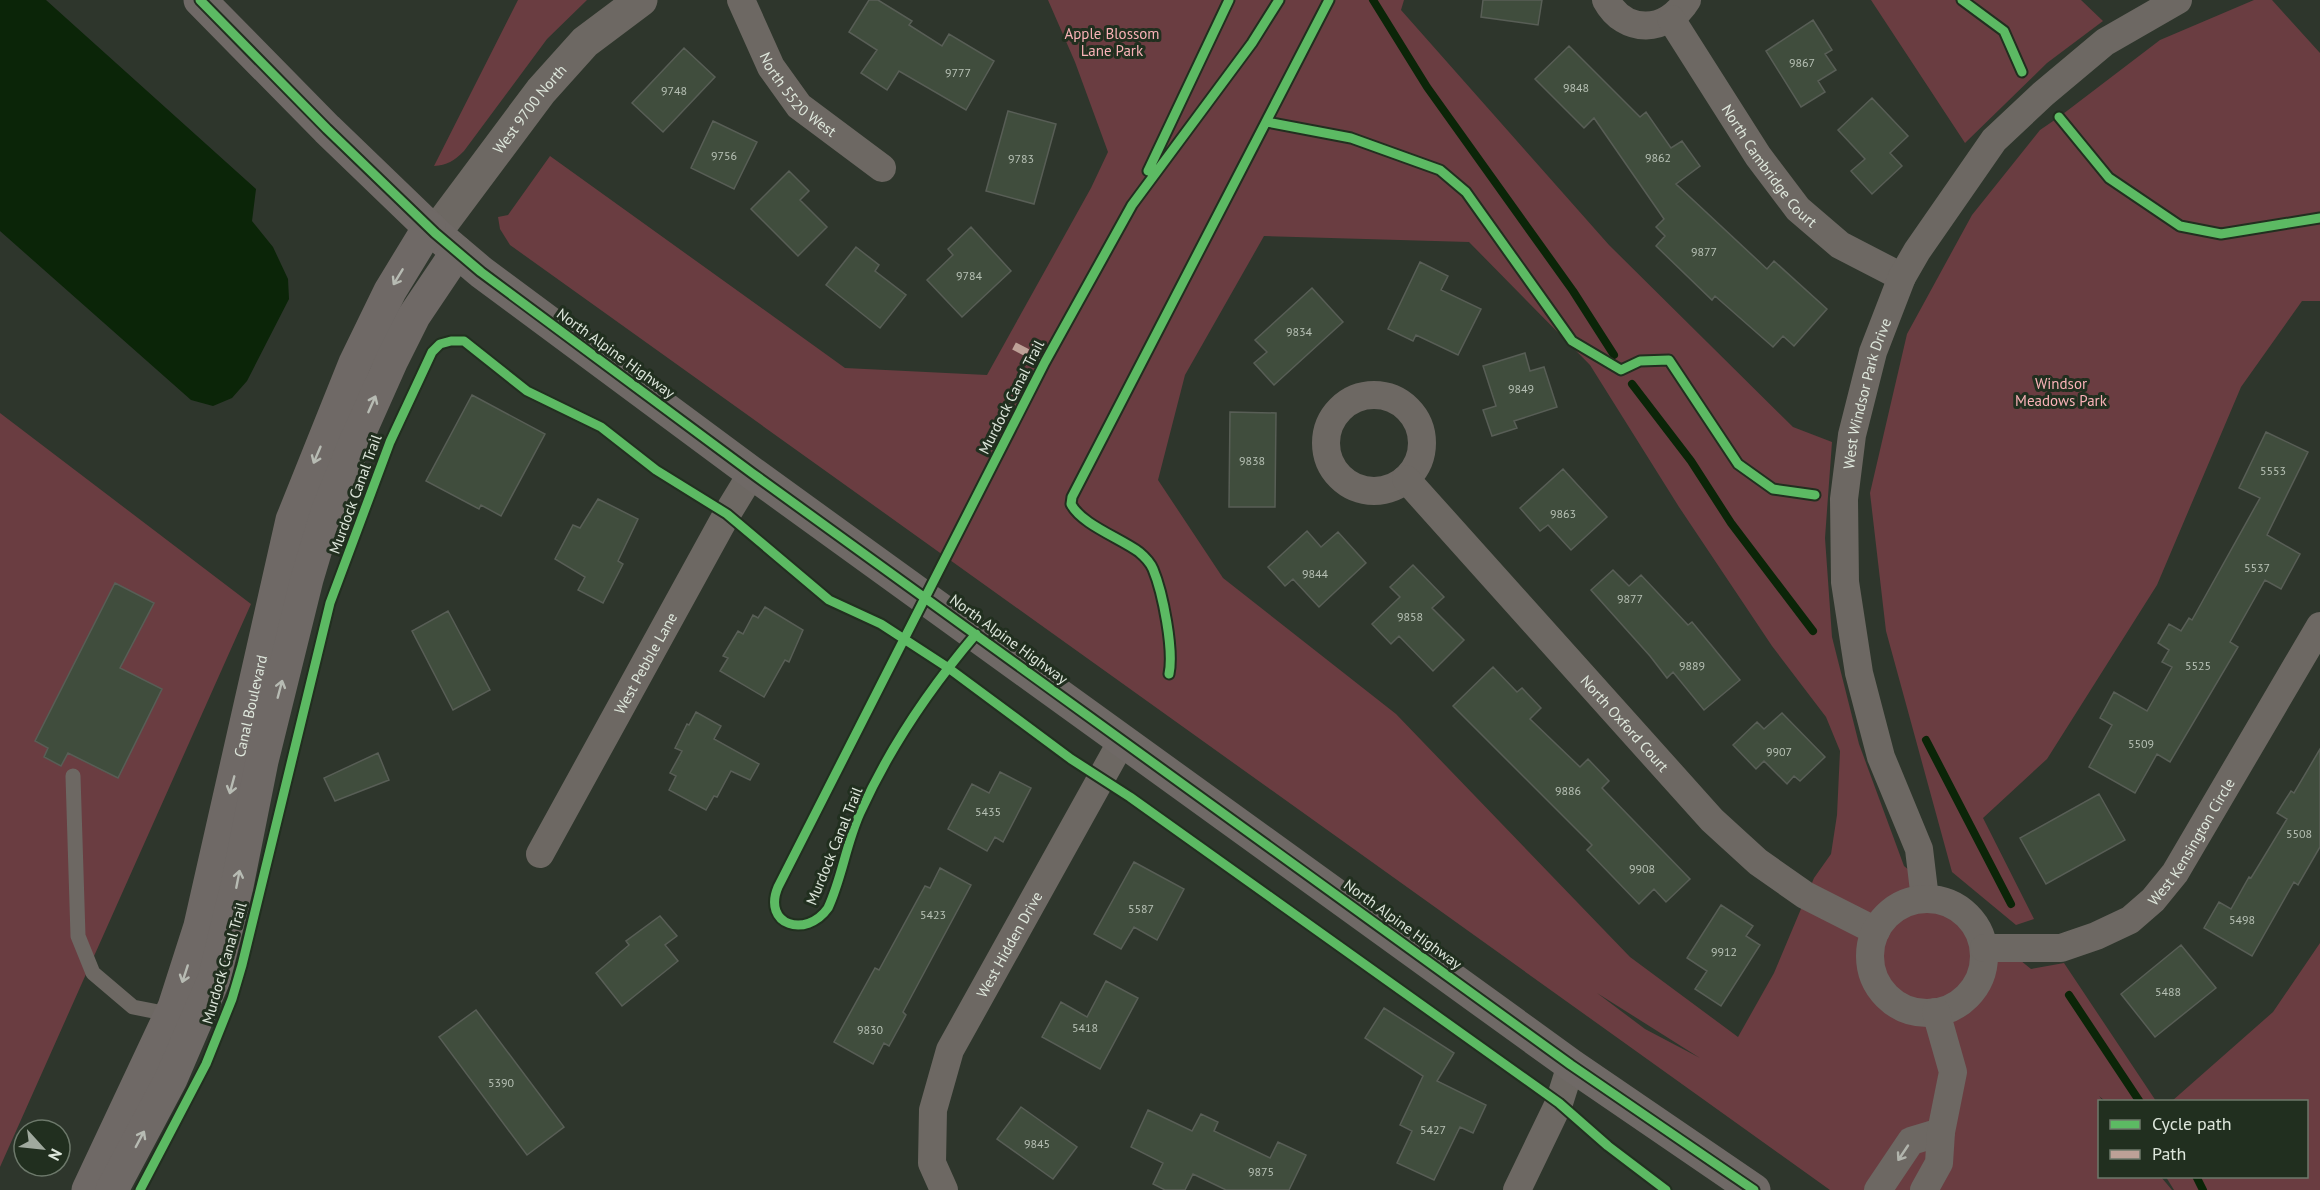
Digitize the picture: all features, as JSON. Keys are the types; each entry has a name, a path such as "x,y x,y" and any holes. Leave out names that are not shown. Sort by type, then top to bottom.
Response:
{"main road":[{"name":"North Alpine Highway","path":"200,0 303,105 440,238 481,272 752,473 1571,1065 1754,1190"},
{"name":"Canal Boulevard","path":"88,1190 184,1018 214,979 262,760 307,579 327,512 355,443 414,316 440,238"},
{"name":"Canal Boulevard","path":"112,1190 171,1079 184,1018"}],"street":[{"name":"West 9700 North","path":"440,238 541,91 585,42 641,0"},
{"name":"North 5520 West","path":"741,0 771,67 799,106 882,168"},
{"name":"North Cambridge Court","path":"1606,0 1620,18 1632,24 1646,26 1659,24 1679,9 1758,156 1798,209 1840,245 1902,277"},
{"name":"West Windsor Park Drive","path":"1925,899 1919,849 1881,757 1859,673 1845,582 1844,499 1852,435 1874,352 1902,277 1930,232 1994,140 2043,94 2105,42 2178,0"},
{"name":"West Pebble Lane","path":"540,854 721,525 752,473"},
{"name":"North Oxford Court","path":"1406,479 1712,820 1758,862 1805,895 1876,932"},
{"name":"West Kensington Circle","path":"1984,948 2061,948 2096,936 2130,920 2153,900 2175,873 2320,626"},
{"name":"West Hidden Drive","path":"944,1190 932,1163 933,1110 950,1050 1123,739"},
{"path":"1925,899 1952,904 1974,922 1984,948 1984,963 1973,990 1963,1000 1950,1008 1921,1013 1906,1009 1892,1001 1881,990 1870,962 1871,946 1884,919 1895,908 1910,901 1925,899"},
{"path":"1924,1190 1939,1163 1941,1132 1953,1072 1936,1012"},
{"path":"1517,1190 1559,1102 1571,1065"},
{"path":"1878,1190 1911,1141 1941,1132"}],"lane":[{"path":"73,776 78,936 93,973 133,1007 184,1018"}],"green space":[{"path":"518,0 587,0 547,39 464,151 450,162 434,166"},
{"name":"Apple Blossom Lane Park","path":"1048,0 1404,0 1401,10 1609,245 1793,427 1832,442 1825,538 1832,637 1859,744 1904,866 2031,969 2064,963 2155,1100 2104,1100 2099,1096 2102,1100 2098,1100 2098,1178 2162,1178 2172,1190 1830,1190 510,245 500,229 498,217 508,215 550,156 845,368 987,375 1091,188 1108,152 1075,62","holes":["1264,236 1469,242 1590,365 1679,507 1772,646 1826,717 1840,751 1837,815 1831,854 1814,878 1774,973 1738,1037 1630,957 1396,714 1223,578 1158,480 1185,375","1597,993 1700,1058 1645,1029"]},
{"path":"1871,0 2081,0 2103,21 2047,63 1965,143"},
{"name":"Windsor Meadows Park","path":"2254,0 2272,0 2320,53 2320,301 2302,301 2241,387 2157,585 2047,759 1983,818 2034,919 2016,925 1952,872 1886,631 1870,493 1907,334 1972,215 2040,130 2160,40"},
{"path":"0,413 251,604 22,1118 12,1118 12,1140 0,1167"},
{"path":"2320,943 2320,1190 2174,1190 2167,1178 2308,1178 2308,1100 2173,1100 2273,1012"}],"shaded area":[{"path":"0,0 46,0 256,189 252,221 273,247 288,279 289,299 247,381 232,398 213,406 191,400 0,231"}],"building":[{"path":"869,0 878,0 912,21 909,25 942,46 949,34 994,61 966,110 899,71 887,90 861,73 877,50 849,32"},
{"path":"1483,0 1542,0 1538,25 1481,17"},
{"path":"1813,20 1832,50 1825,54 1836,70 1818,81 1825,92 1801,107 1766,51"},
{"path":"1569,46 1640,117 1646,112 1671,148 1682,141 1700,166 1676,184 1767,269 1774,261 1827,309 1794,346 1783,336 1773,347 1715,296 1712,300 1656,246 1665,236 1656,227 1664,219 1594,118 1584,128 1535,79"},
{"path":"684,48 715,77 663,132 632,103"},
{"path":"1872,98 1908,136 1890,153 1902,166 1872,194 1851,171 1865,159 1838,130"},
{"path":"1008,111 1056,124 1034,204 986,191"},
{"path":"713,121 757,142 734,189 691,168"},
{"path":"789,171 809,191 800,200 827,227 798,256 751,209"},
{"path":"971,227 1011,271 962,317 927,280 953,255 948,249"},
{"path":"856,247 879,265 875,271 906,295 880,328 826,285"},
{"path":"1420,262 1448,276 1441,290 1481,309 1458,355 1416,335 1413,341 1388,329"},
{"path":"1312,288 1343,322 1274,385 1254,363 1267,352 1255,340"},
{"path":"1525,353 1530,371 1544,367 1557,407 1514,421 1517,428 1492,436 1483,410 1496,406 1483,366"},
{"path":"472,395 545,434 501,516 481,505 479,509 426,481"},
{"path":"1230,412 1276,413 1275,507 1229,507"},
{"path":"2266,432 2308,452 2267,535 2300,554 2281,589 2265,580 2230,642 2238,647 2170,762 2157,754 2135,793 2089,767 2112,725 2100,718 2114,692 2147,711 2172,667 2162,662 2169,650 2158,643 2169,624 2181,631 2189,618 2192,620 2260,498 2239,488"},
{"path":"1563,469 1607,517 1571,550 1548,525 1540,531 1520,508"},
{"path":"598,499 638,519 618,561 623,564 603,603 578,590 585,577 555,559 573,525 580,528"},
{"path":"1307,531 1321,547 1338,532 1366,563 1319,607 1293,579 1285,586 1268,567"},
{"path":"1413,565 1444,597 1432,608 1464,640 1433,671 1399,636 1391,644 1372,624 1400,597 1390,587"},
{"path":"1613,570 1629,586 1641,575 1688,625 1692,622 1740,680 1704,710 1673,672 1667,678 1591,590"},
{"path":"115,583 154,603 120,668 162,689 118,778 68,753 61,766 44,757 48,748 35,741"},
{"path":"765,607 803,630 789,662 785,660 764,697 720,671 728,658 723,656 738,631 743,634 753,615 758,618"},
{"path":"448,611 490,690 453,710 412,631"},
{"path":"1493,667 1517,692 1522,688 1541,708 1530,719 1580,767 1588,759 1609,781 1602,788 1690,879 1666,902 1654,889 1639,904 1587,850 1592,845 1453,706"},
{"path":"696,712 721,726 714,739 759,764 750,780 731,771 717,797 714,796 706,810 669,790 676,776 670,773 682,751 675,748"},
{"path":"1782,713 1825,757 1800,781 1794,776 1787,784 1764,761 1756,769 1733,745 1757,722 1764,729"},
{"path":"2320,749 2320,847 2298,885 2294,882 2252,956 2204,928 2219,902 2231,909 2287,819 2277,813 2291,791 2294,793"},
{"path":"378,753 389,780 335,801 324,778"},
{"path":"1000,772 1031,788 1003,842 995,837 987,851 948,829 972,784 989,793"},
{"path":"2099,794 2125,840 2046,884 2020,838"},
{"path":"1134,862 1184,889 1157,940 1134,927 1121,949 1094,934"},
{"path":"940,868 971,885 903,1012 906,1015 889,1046 884,1043 873,1064 834,1042 875,968 879,970 925,886 930,888"},
{"path":"1721,905 1753,926 1746,936 1760,945 1721,1006 1695,989 1707,971 1687,958"},
{"path":"660,916 677,936 665,945 678,961 622,1006 596,973 629,945 626,941"},
{"path":"2181,945 2216,988 2155,1037 2121,994"},
{"path":"1106,981 1138,998 1100,1069 1042,1037 1061,1002 1087,1017"},
{"path":"1384,1008 1454,1053 1437,1081 1486,1105 1473,1133 1460,1127 1434,1180 1397,1163 1412,1131 1400,1125 1423,1076 1365,1038"},
{"path":"476,1010 564,1127 527,1155 439,1037"},
{"path":"1021,1107 1077,1147 1053,1179 997,1139"},
{"path":"1148,1110 1192,1131 1201,1114 1218,1122 1214,1131 1270,1158 1278,1142 1306,1155 1289,1190 1226,1190 1193,1174 1185,1190 1165,1190 1153,1184 1163,1163 1131,1147"}],"waterway":[{"path":"1373,0 1427,87 1573,291 1614,355"},
{"path":"1632,384 1691,461 1731,523 1813,631"},
{"path":"1926,740 2011,904"},
{"path":"2069,995 2139,1100"},
{"path":"2197,1178 2203,1190"}],"marked path":[{"path":"1014,346 1045,362"}],"cycle path":[{"path":"200,0 327,129 435,233 481,272 752,473 1571,1065 1754,1190"},
{"path":"1148,171 1229,0"},
{"name":"Murdock Canal Trail","path":"976,634 927,697 897,742 871,789 855,825 828,908 819,918 809,923 798,925 781,919 776,911 775,900 778,887 1045,362 1132,205 1252,43 1279,0"},
{"path":"1169,674 1170,651 1167,622 1152,566 1139,552 1083,518 1071,504 1072,497 1329,0"},
{"path":"1962,0 2004,31 2022,72"},
{"path":"2059,117 2109,178 2180,226 2221,234 2320,218"},
{"path":"1267,122 1351,138 1440,170 1466,192 1572,341 1621,370 1640,361 1669,360 1738,464 1773,489 1815,495"},
{"name":"Murdock Canal Trail","path":"140,1190 206,1064 232,999 330,603 390,442 432,352 440,344 451,341 464,341 527,391 601,427 656,470 727,514 829,600 881,624 947,667 1071,759 1130,797 1559,1103 1608,1146 1666,1190"}]}
